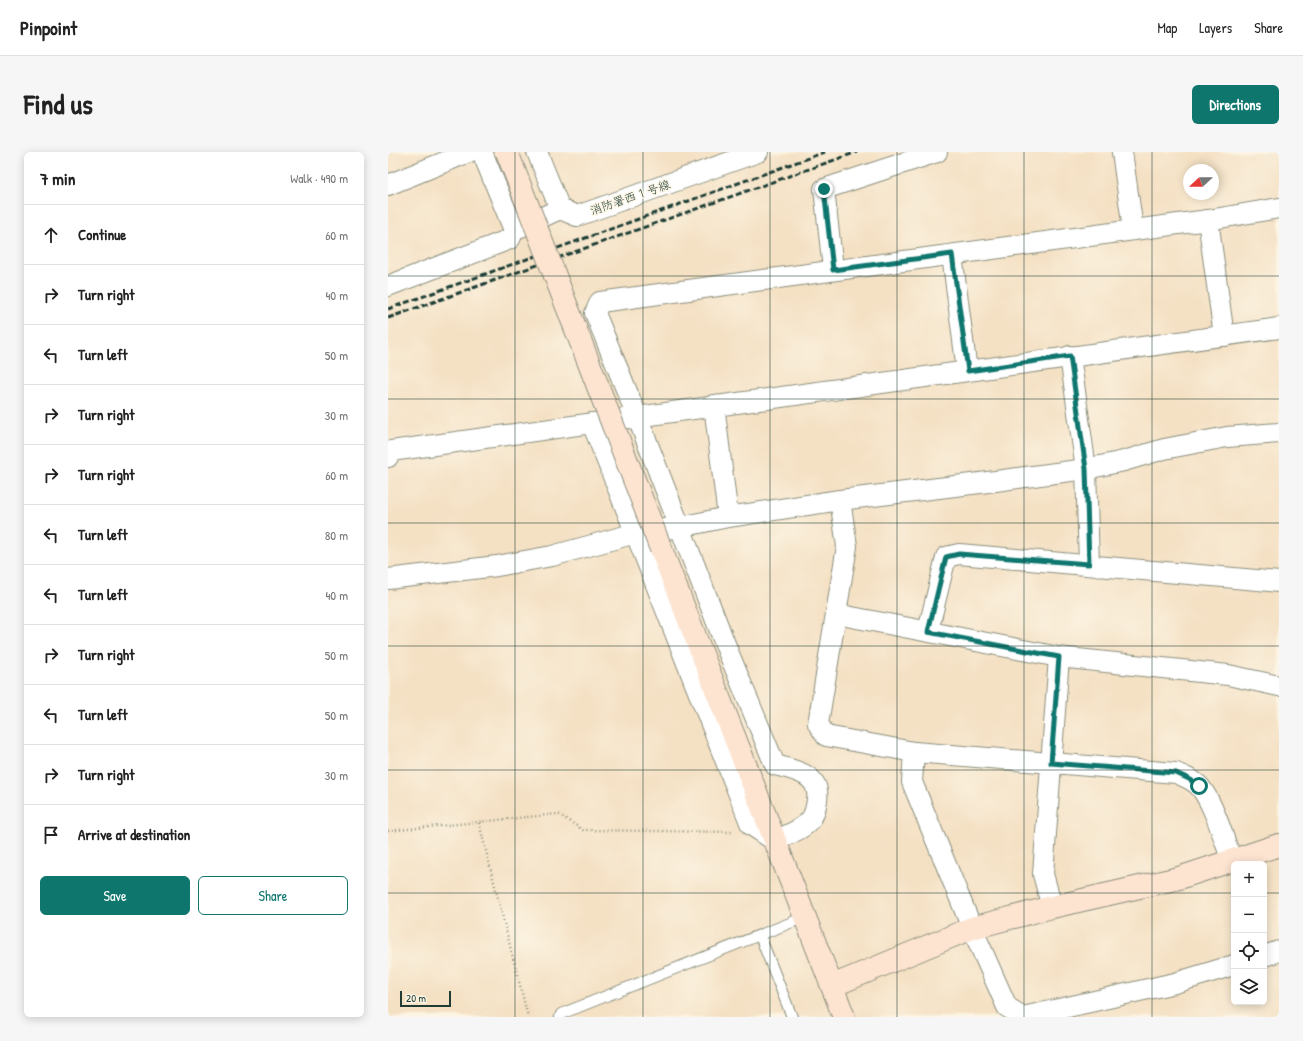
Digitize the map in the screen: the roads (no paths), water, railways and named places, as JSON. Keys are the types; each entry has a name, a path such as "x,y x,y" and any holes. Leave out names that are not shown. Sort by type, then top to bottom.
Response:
{"street":[{"path":"388,185 469,152"},
{"path":"482,152 514,230"},
{"path":"507,152 844,1017"},
{"path":"388,286 510,239 514,230 560,209 537,152"},
{"name":"消防署西１号線","path":"560,209 577,216 738,155 758,152"},
{"path":"833,270 824,189 937,152"},
{"path":"1125,153 1133,229"},
{"path":"775,841 800,828 810,820 816,808 818,794 814,780 800,771 775,765 680,527 638,416 595,313 600,302 1208,220 1279,208"},
{"path":"1208,220 1224,336"},
{"path":"952,254 968,371"},
{"path":"388,457 391,451 714,405 1279,328"},
{"path":"1070,356 1086,469 1089,564"},
{"path":"714,405 728,517"},
{"path":"592,423 751,826 775,841"},
{"path":"388,579 497,566 552,556 636,533 680,527 728,517 840,500 1086,469 1124,461 1164,449 1213,440 1279,433"},
{"path":"840,500 847,546 818,724 826,736 914,752 1176,773 1199,786 1206,798 1232,861 1279,845"},
{"path":"928,632 946,557 959,554 1089,564 1279,582"},
{"path":"836,614 1059,657 1228,675 1279,686"},
{"path":"1052,907 1043,874 1059,657"},
{"path":"914,752 912,782 972,928 1007,1007 1023,1017 1174,983 1231,966"},
{"path":"832,986 972,928 1052,907 1179,878 1231,861"},
{"path":"1267,955 1279,951"}],"lane":[{"path":"560,1017 561,1014 805,917"},
{"path":"760,936 792,1017"}],"railway":[{"path":"388,309 825,152"},
{"path":"388,318 857,152"}]}
